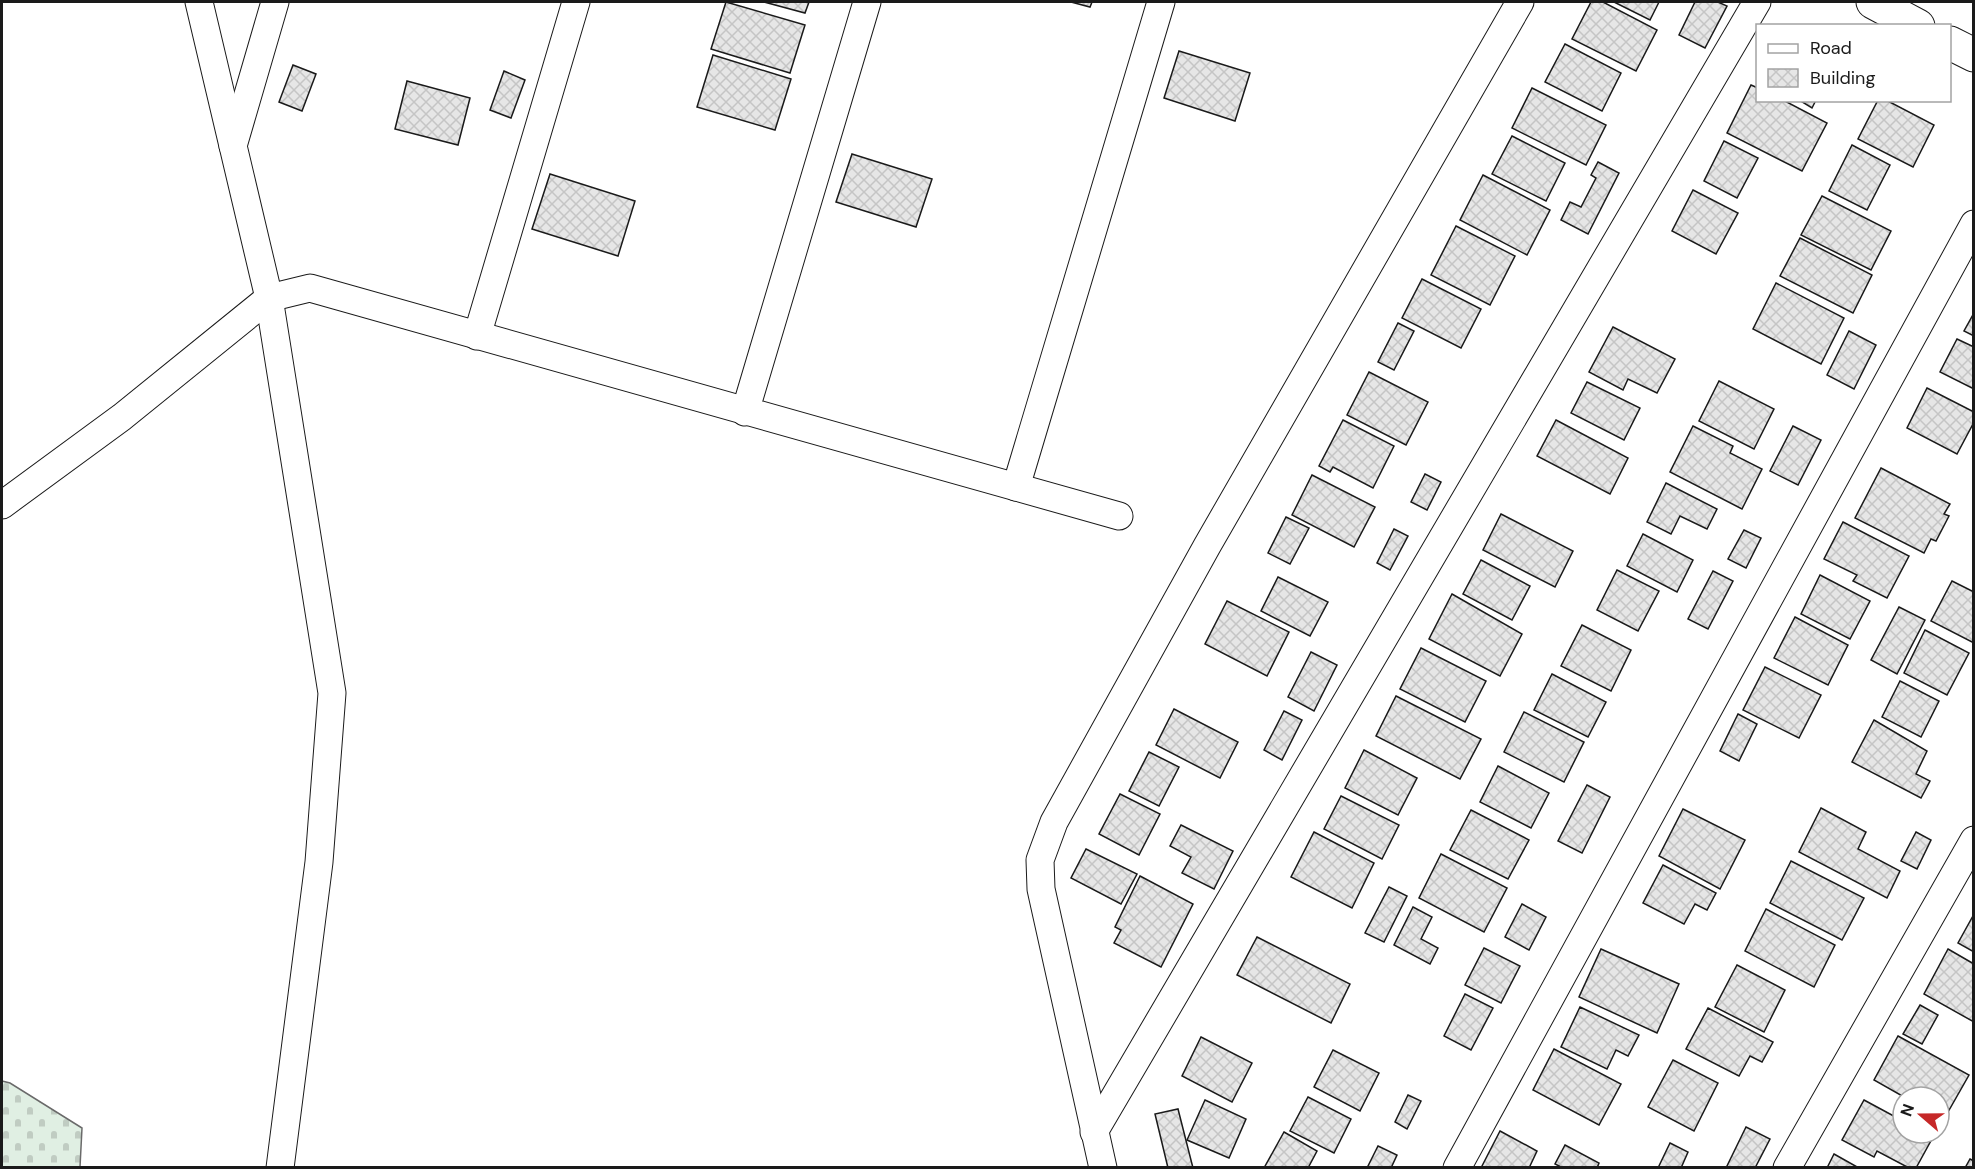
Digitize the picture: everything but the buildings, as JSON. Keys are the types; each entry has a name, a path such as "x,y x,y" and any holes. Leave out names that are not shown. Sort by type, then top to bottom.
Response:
{"street":[{"path":"199,2 232,150 269,298 332,693 319,862 280,1167"},
{"path":"232,150 275,2"},
{"path":"477,336 576,2"},
{"path":"746,411 867,2"},
{"path":"1016,487 1161,2"},
{"path":"1103,1167 1041,889 1040,860 1054,822 1212,536 1520,2"},
{"path":"1094,1132 1756,2"},
{"path":"1873,2 1914,24"},
{"path":"1951,43 1974,55"},
{"path":"1457,1167 1974,224"},
{"path":"2,505 122,417 269,298 310,288 1119,516"},
{"path":"1786,1167 1974,840"}],"green space":[{"path":"2,1081 10,1083 82,1128 80,1167 2,1167"}]}
